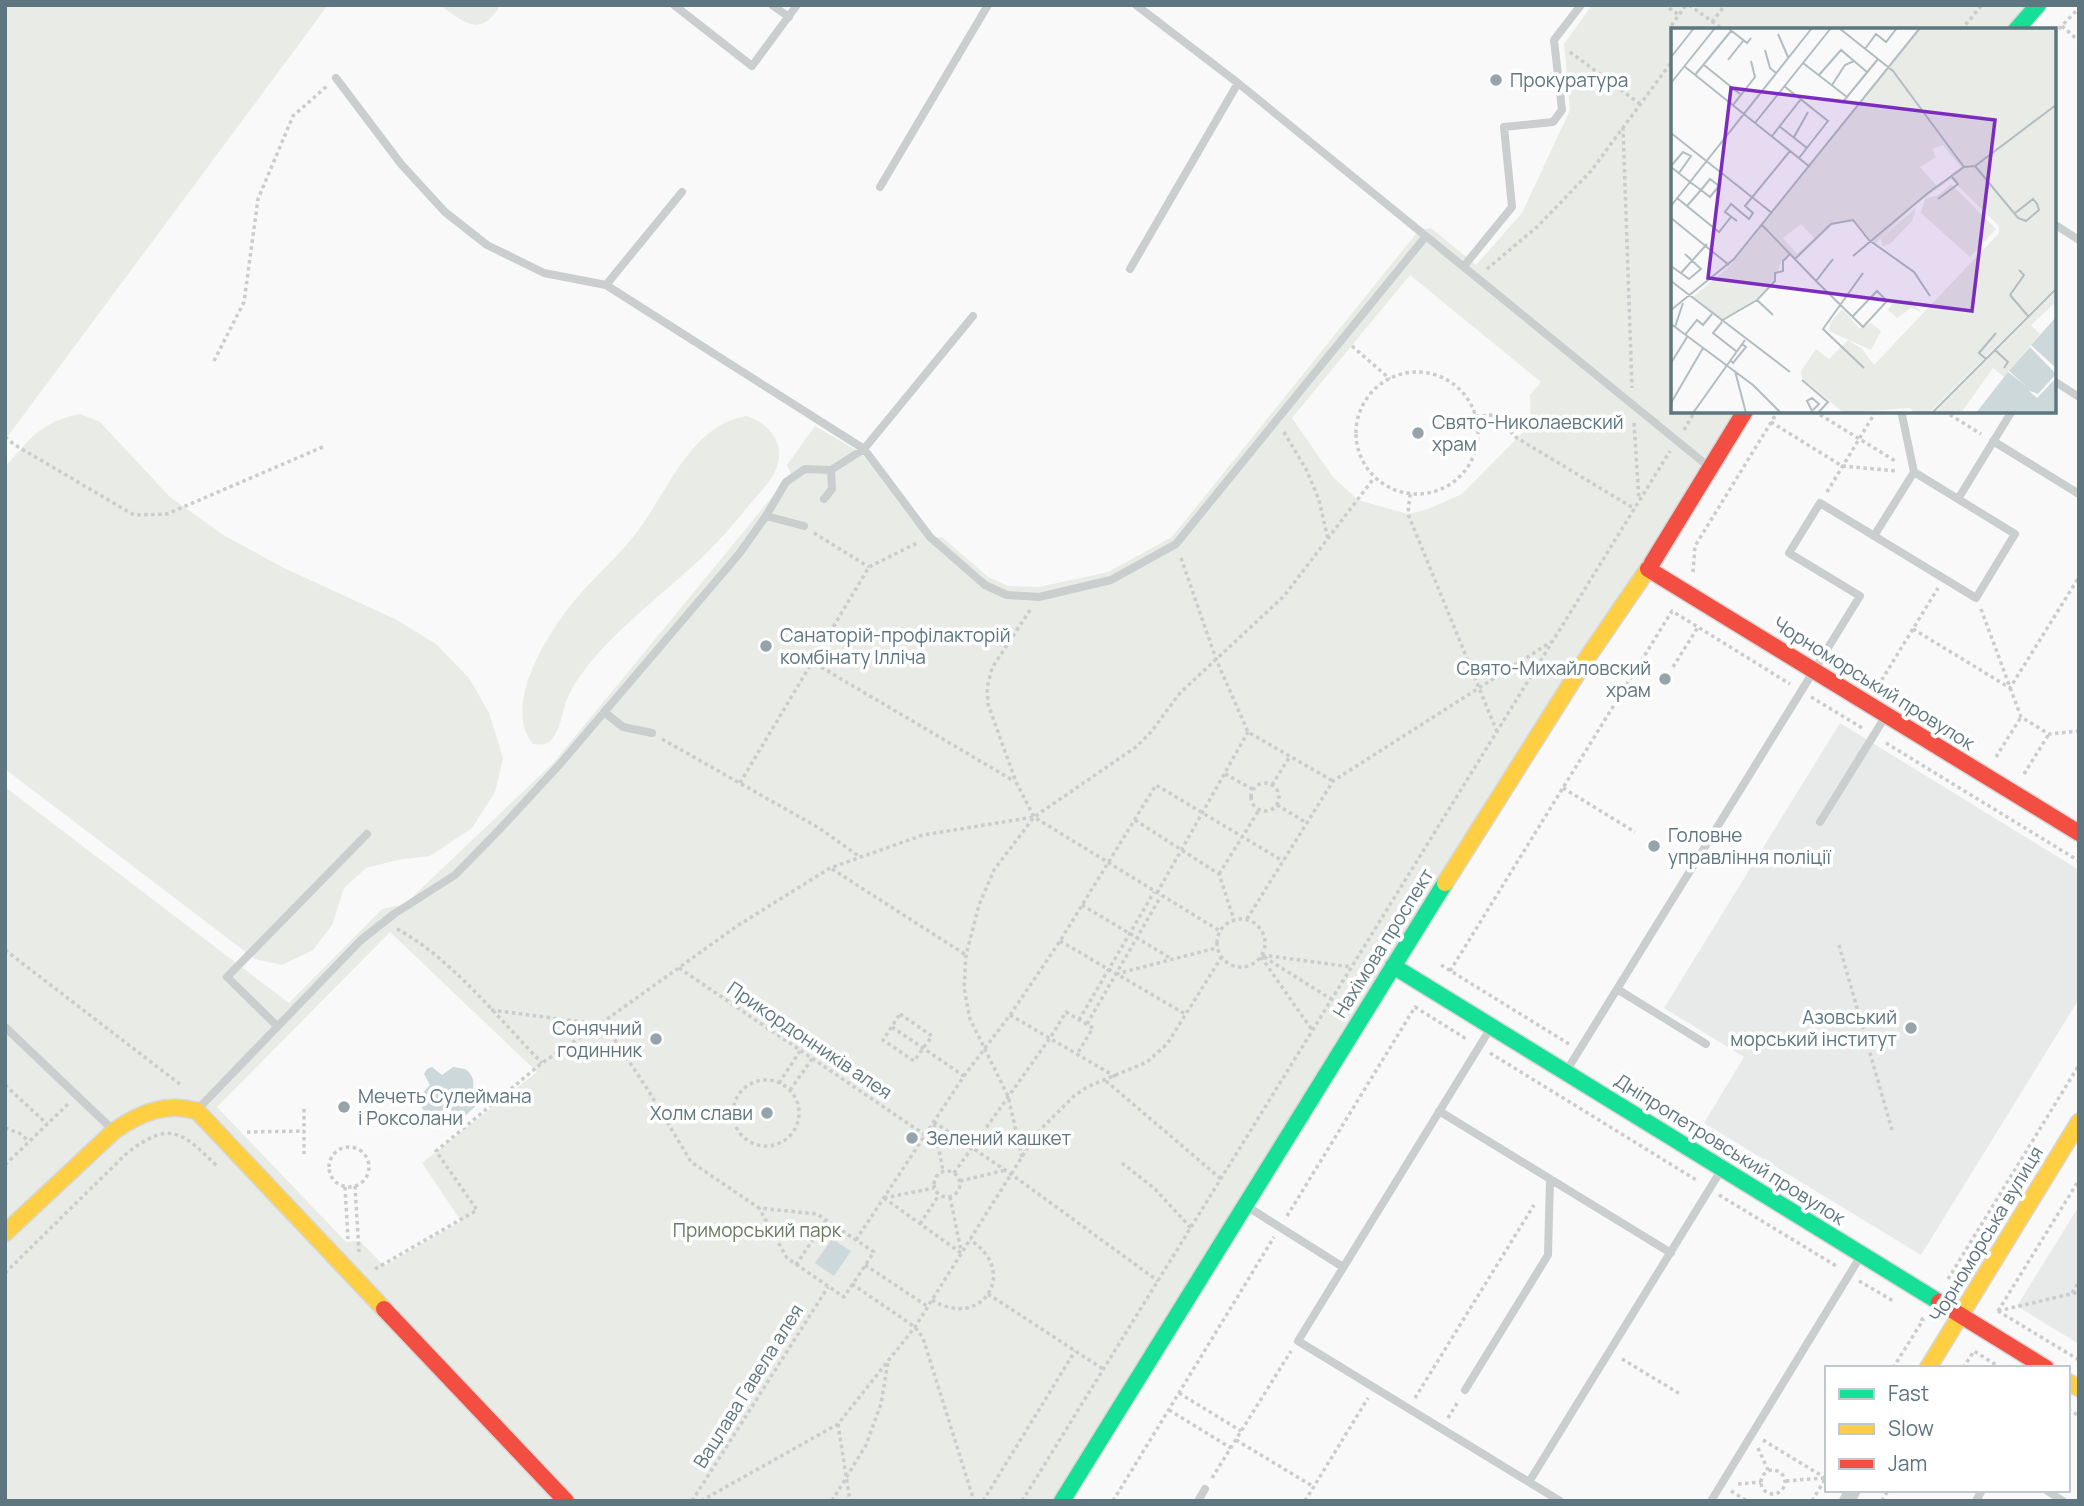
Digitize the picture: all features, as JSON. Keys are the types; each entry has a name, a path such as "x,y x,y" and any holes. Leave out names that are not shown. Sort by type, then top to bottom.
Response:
{"main road":[{"path":"2018,28 2038,5"},
{"name":"Нахімова проспект","path":"1062,1501 1393,966 1587,657 1648,569 1744,413"},
{"name":"Чорноморський провулок","path":"1648,569 2079,833"},
{"name":"Дніпропетровський провулок","path":"1393,966 2043,1366"},
{"path":"5,1233 129,1120 153,1109 173,1106 200,1107 340,1263 566,1501"},
{"name":"Чорноморська вулиця","path":"1929,1366 2079,1122"}],"lane":[{"path":"674,5 752,65 797,5"},
{"path":"772,5 789,17"},
{"path":"880,187 988,5"},
{"path":"1136,5 1238,83 1711,468"},
{"path":"1464,267 1512,207 1504,127 1553,122 1562,110 1554,40 1581,5"},
{"path":"336,78 401,164 445,212 487,245 544,273 606,285 864,449 930,537 985,585 1007,594 1039,597 1111,580 1176,544 1426,236"},
{"path":"1130,269 1238,83"},
{"path":"606,285 682,192"},
{"path":"2056,225 2079,240"},
{"path":"200,1107 377,926 454,875 499,830 604,712 738,554 766,516 786,482 799,472 813,468 817,471 831,470 864,449 972,316"},
{"path":"2056,382 2079,397"},
{"path":"1958,499 2011,413"},
{"path":"1874,536 1914,472 1902,415"},
{"path":"1993,441 2079,494"},
{"path":"824,499 832,489 831,470"},
{"path":"1566,1072 1860,596 1789,553 1820,503 1976,598 2015,534 1914,472"},
{"path":"766,516 804,526"},
{"path":"604,712 623,727 652,733"},
{"path":"1820,822 1886,715"},
{"path":"277,1026 227,976 367,834"},
{"path":"1617,989 1706,1044"},
{"path":"5,1027 114,1131"},
{"path":"1491,1027 1298,1340 1560,1501"},
{"path":"1439,1111 1671,1253"},
{"path":"1529,1482 1722,1169"},
{"path":"1465,1390 1548,1255 1550,1180"},
{"path":"1245,1205 1343,1267"},
{"path":"1711,1501 1862,1254"},
{"path":"1198,1501 1205,1489"}],"path":[{"path":"1674,28 1671,26 1688,5 1721,28"},
{"path":"1712,22 1725,5"},
{"path":"1963,28 1982,5"},
{"path":"1669,8 1679,15"},
{"path":"2056,32 2079,8"},
{"path":"2062,26 2079,41"},
{"path":"1554,40 1640,104"},
{"path":"1477,277 1538,226 1591,171 1671,63"},
{"path":"214,361 244,302 258,199 293,116 336,78"},
{"path":"1623,127 1639,502"},
{"path":"1343,338 1390,379"},
{"path":"1415,372 1446,380 1459,389 1475,416 1478,432 1471,463 1449,486 1434,492 1410,494 1387,487 1374,478 1358,451 1355,435 1363,404 1372,391 1399,375 1415,372"},
{"path":"1022,1501 1694,413"},
{"path":"1692,578 1695,546 1776,413"},
{"path":"1817,413 1914,472"},
{"path":"1820,503 1875,413"},
{"path":"1947,413 1993,441"},
{"path":"1475,416 1494,415 1517,438 1635,509"},
{"path":"1277,420 1311,481 1319,500 1328,539"},
{"path":"1771,422 1842,466 1914,472"},
{"path":"5,437 134,514 167,513 325,446"},
{"path":"1022,1157 1008,1096 970,1020 964,988 965,955 979,905 994,870 1034,817 1136,747 1152,732 1180,693 1284,596 1374,478"},
{"path":"1410,494 1408,514 1497,733"},
{"path":"804,526 869,567"},
{"path":"740,783 869,567 920,542"},
{"path":"1176,544 1216,659 1248,732 1333,780"},
{"path":"2010,688 2079,577"},
{"path":"1875,691 1944,578"},
{"path":"1039,597 992,668 986,688 988,704 1016,782 1034,817 1220,931"},
{"path":"1976,598 2021,717 2049,734 2079,731"},
{"path":"1450,971 1672,611 2079,861"},
{"path":"1673,667 1698,627"},
{"path":"1913,629 2010,688"},
{"path":"1247,919 1333,780 1554,640"},
{"path":"797,653 1016,782"},
{"path":"1992,762 2021,717"},
{"path":"1087,1024 1137,938 1158,893 1248,732"},
{"path":"652,733 819,828 860,858"},
{"path":"2020,780 2049,734"},
{"path":"1272,785 1290,755"},
{"path":"1224,774 1254,790"},
{"path":"1262,784 1272,785 1279,794 1277,805 1269,811 1259,810 1252,801 1254,790 1262,784"},
{"path":"856,1240 964,1076 1010,1015 1060,940 1156,785 1283,862"},
{"path":"1563,788 1634,832"},
{"path":"1277,805 1307,823"},
{"path":"1219,874 1259,810"},
{"path":"356,1280 477,1210 436,1151 542,1063 737,926 831,868 923,835 1034,817"},
{"path":"1135,820 1219,874 1234,919"},
{"path":"831,868 965,955"},
{"path":"1080,1020 1130,934 1158,893"},
{"path":"1082,905 1172,959"},
{"path":"1234,919 1247,919 1254,922 1265,940 1262,956 1251,965 1238,968 1221,958 1217,947 1220,931 1234,919"},
{"path":"391,926 428,950 542,1063"},
{"path":"1060,940 1187,1016"},
{"path":"1839,945 1892,1130"},
{"path":"1116,974 1217,947"},
{"path":"5,950 160,1068 200,1107"},
{"path":"1262,956 1352,967"},
{"path":"1262,956 1332,999"},
{"path":"1262,956 1312,1031"},
{"path":"701,1501 838,1424 915,1327 1037,1133 1074,1096 1087,1087 1147,1062 1167,1044 1221,958"},
{"path":"1441,965 1579,1050"},
{"name":"Прикордонників алея","path":"679,968 925,1135"},
{"path":"1113,1501 1415,1007 1902,1307"},
{"path":"491,1010 601,1023 648,1090 691,1162 759,1208 787,1258 844,1297 874,1252 817,1214 759,1208"},
{"path":"954,1172 1066,1012 1093,1028 1077,1054"},
{"path":"900,1014 932,1036 923,1048 914,1061 883,1040 900,1014"},
{"path":"1010,1015 1116,1077"},
{"path":"891,1027 964,1076"},
{"path":"779,1083 800,1051"},
{"path":"790,1090 812,1059"},
{"path":"1948,1279 2079,1065"},
{"path":"765,1079 790,1090 798,1101 800,1112 794,1132 787,1140 768,1147 747,1141 740,1134 733,1114 738,1094 755,1081 765,1079"},
{"path":"1106,1081 1221,1179"},
{"path":"5,1085 47,1124"},
{"path":"5,1165 77,1095"},
{"path":"304,1109 304,1154"},
{"path":"934,1122 1006,1170 1158,1281"},
{"path":"934,1122 943,1171"},
{"path":"5,1128 19,1133 29,1141"},
{"path":"241,1132 304,1131"},
{"path":"5,1273 141,1141 164,1133 175,1133 191,1142 219,1168"},
{"path":"348,1147 361,1151 369,1164 366,1178 355,1186 345,1187 333,1180 329,1166 335,1153 348,1147"},
{"path":"1122,1163 1155,1189 1191,1228"},
{"path":"960,1181 1006,1170"},
{"path":"943,1171 954,1172 960,1181 958,1191 950,1197 939,1195 934,1188 935,1178 943,1171"},
{"path":"1409,1408 1550,1180"},
{"path":"1998,1311 2079,1180"},
{"path":"355,1186 360,1256"},
{"path":"340,1263 349,1251 345,1187"},
{"path":"884,1198 934,1188"},
{"path":"920,1224 939,1195"},
{"path":"950,1197 961,1253"},
{"path":"884,1198 961,1253"},
{"path":"796,1265 826,1220"},
{"path":"932,1300 944,1308 956,1311 980,1303 988,1294 993,1283 994,1270 990,1258 982,1247 970,1240"},
{"path":"865,1265 928,1307"},
{"path":"2072,1293 2079,1282"},
{"path":"852,1284 915,1327 923,1338 974,1501"},
{"name":"Вацлава Гавела алея","path":"692,1501 828,1286"},
{"path":"1998,1311 2079,1292"},
{"path":"988,1294 1103,1369"},
{"path":"1998,1311 2079,1360"},
{"path":"1894,1366 1923,1320 1912,1313"},
{"path":"1205,1489 1298,1340"},
{"path":"983,1501 1075,1351"},
{"path":"1965,1366 1974,1351 1998,1366"},
{"path":"1610,1352 1679,1394"},
{"path":"832,1501 866,1445 881,1404 888,1360"},
{"path":"1305,1501 1375,1388"},
{"path":"1441,1428 1465,1390"},
{"path":"1179,1393 1241,1431"},
{"path":"1168,1410 1231,1448"},
{"path":"838,1424 850,1501"},
{"path":"1752,1433 1768,1470"},
{"path":"1752,1433 1825,1477"},
{"path":"1236,1440 1314,1487"},
{"path":"1760,1482 1762,1475 1768,1470 1779,1471 1786,1481"},
{"path":"1786,1481 1825,1478"},
{"path":"1812,1501 1825,1480"},
{"path":"1760,1482 1767,1492 1778,1493 1784,1488 1786,1481"},
{"path":"1721,1485 1760,1482"},
{"path":"1778,1493 1782,1501"}],"shaded area":[{"name":"Азовський морський інститут","path":"1840,723 2079,870 2079,999 1921,1255 1704,1123 1744,1057 1664,1008"},
{"path":"432,1067 442,1075 453,1067 465,1069 473,1078 469,1096 477,1105 456,1124 447,1114 435,1118 422,1108 421,1099 430,1085 424,1074"},
{"path":"2079,1206 2079,1344 2017,1306"},
{"path":"832,1239 851,1251 834,1276 815,1263"}],"green space":[{"path":"5,5 328,5 5,440"},
{"path":"440,5 500,5 486,22 472,24"},
{"name":"Приморський парк","path":"1592,5 2028,5 2008,28 1671,28 1671,413 1736,413 1064,1501 5,1501 5,787 289,1003 382,909 405,904 554,762 791,474 787,465 815,426 861,453 927,539 942,537 988,577 1008,586 1039,587 1108,572 1172,537 1419,230 1431,228 1476,265 1522,213 1570,110 1564,44","holes":["1410,275 1541,382 1530,395 1531,424 1462,494 1428,509 1408,514 1358,500 1333,477 1292,418","390,932 537,1072 422,1163 461,1221 384,1266 360,1241 346,1242 217,1107"]},
{"path":"80,414 100,422 170,497 225,536 286,569 395,619 436,644 469,678 489,713 503,758 495,792 472,828 430,856 397,860 366,868 344,888 332,925 313,950 282,965 255,959 5,769 5,467 37,433 66,417"},
{"path":"746,416 766,427 776,440 779,455 772,478 713,546 600,651 570,693 555,735 545,743 533,744 525,728 522,709 525,689 542,649 564,613 633,537 694,448 709,433 726,422"}],"traffic: fast":[{"path":"2018,28 2038,5"},
{"path":"1062,1501 1445,883"},
{"path":"1393,966 1939,1302"}],"traffic: slow":[{"path":"1445,883 1587,658 1652,563"},
{"path":"5,1233 114,1131 153,1111 174,1108 197,1111 384,1309"},
{"path":"1929,1366 2079,1122"},
{"path":"2070,1383 2079,1388"}],"traffic: jam":[{"path":"1652,563 1744,413"},
{"path":"1648,569 2079,833"},
{"path":"1939,1302 2043,1366"},
{"path":"384,1309 566,1501"}],"place":[{"name":"Прокуратура","path":"1496,80"},
{"name":"Свято-Николаевский храм","path":"1418,433"},
{"name":"Санаторій-профілакторій комбінату Ілліча","path":"766,646"},
{"name":"Свято-Михайловский храм","path":"1665,679"},
{"name":"Головне управління поліції","path":"1654,846"},
{"name":"Азовський морський інститут","path":"1911,1028"},
{"name":"Сонячний годинник","path":"656,1039"},
{"name":"Мечеть Сулеймана і Роксолани","path":"344,1107"},
{"name":"Холм слави","path":"767,1113"},
{"name":"Зелений кашкет","path":"912,1138"}]}
